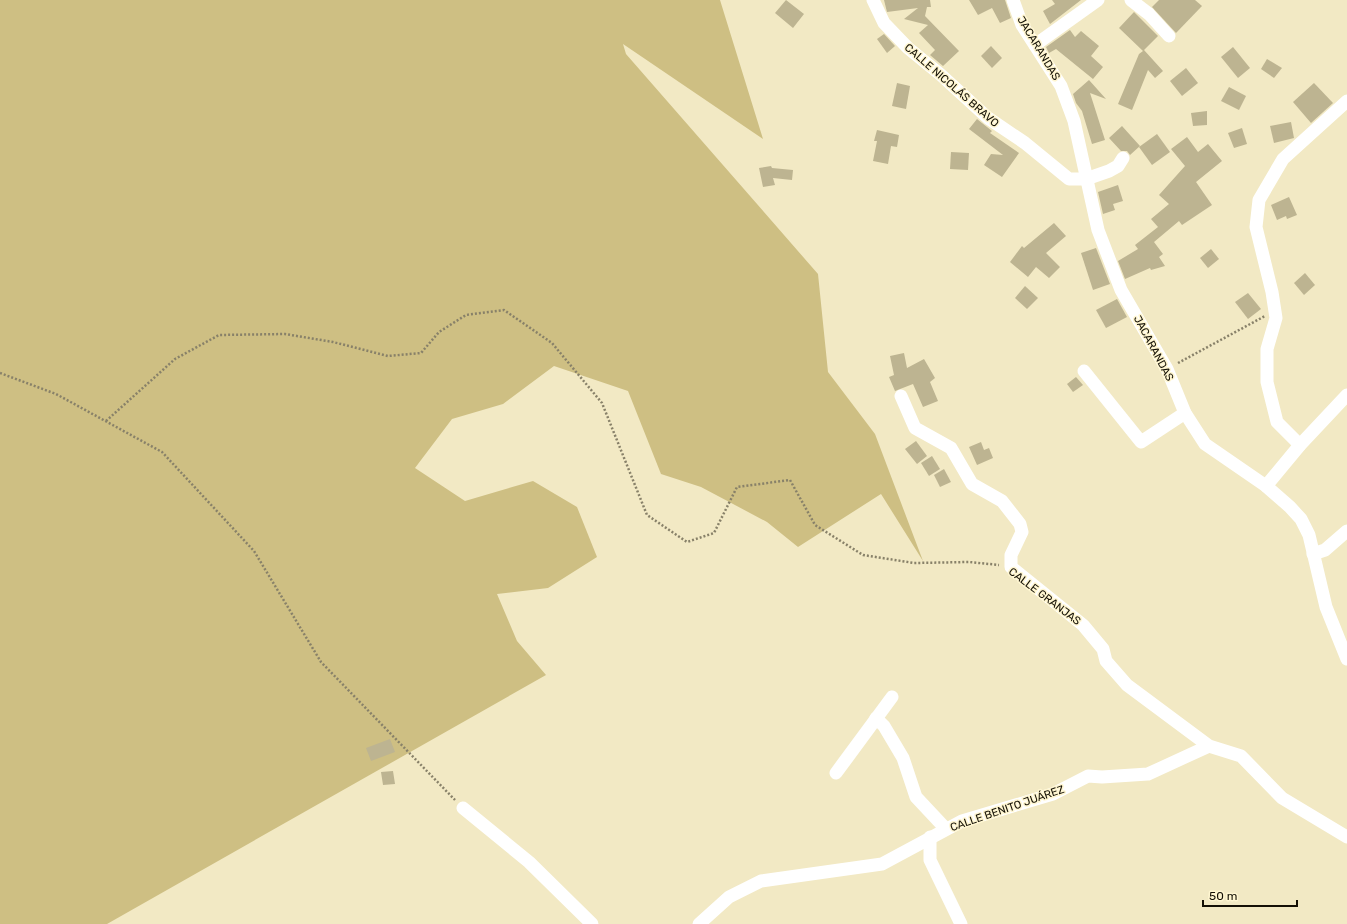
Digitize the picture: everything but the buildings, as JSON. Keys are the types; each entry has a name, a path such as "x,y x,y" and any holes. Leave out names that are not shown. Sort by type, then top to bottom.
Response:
{"street":[{"name":"CALLE NICOLÁS BRAVO","path":"873,0 884,22 908,48 941,75 988,118 1025,143 1070,179 1086,179"},
{"name":"JACARANDAS","path":"1013,0 1022,25 1061,86 1074,121 1098,230 1121,290 1167,369 1185,413 1205,444 1266,486 1290,507 1301,520 1309,535 1326,607 1343,640 1347,659"},
{"path":"1035,45 1098,0"},
{"path":"1131,0 1149,14 1169,36"},
{"path":"1300,445 1277,422 1267,382 1267,349 1276,318 1272,292 1256,227 1259,200 1283,159 1347,101"},
{"path":"1086,179 1109,171 1118,166 1123,158"},
{"path":"1084,371 1141,442 1185,413"},
{"path":"1266,486 1300,445 1347,395"},
{"path":"901,396 915,428 951,448 972,484 1002,501 1020,524 1022,532 1011,555 1011,567"},
{"path":"1313,554 1325,550 1347,531"},
{"name":"CALLE GRANJAS","path":"1011,567 1083,625 1103,649 1106,661 1128,685 1209,746 1241,756 1282,798 1347,837"},
{"path":"836,773 892,697"},
{"path":"876,718 884,726 903,758 916,797 946,829"},
{"name":"CALLE BENITO JUÁREZ","path":"699,924 729,897 761,881 882,864 962,821 1053,794 1088,776 1102,777 1148,774 1209,746"},
{"path":"463,808 529,862 592,924"},
{"path":"930,837 930,860 961,924"}],"path":[{"name":"CALLE GRANJAS","path":"106,421 175,359 219,336 285,334 333,342 388,356 421,353 439,332 466,315 504,310 552,343 602,403 647,516 687,542 714,533 737,487 790,480 815,525 863,556 914,563 968,562 1011,567"},
{"path":"1167,369 1264,316 1276,318"},
{"path":"0,373 56,394 162,452 254,551 321,662 463,808"}],"shaded area":[{"path":"0,0 720,0 763,139 623,44 626,54 818,274 828,372 875,434 923,561 881,494 798,547 767,522 701,487 661,474 628,391 554,366 503,404 452,419 415,468 465,501 533,481 577,507 597,557 548,588 497,594 517,641 546,675 107,924 0,924"}]}
